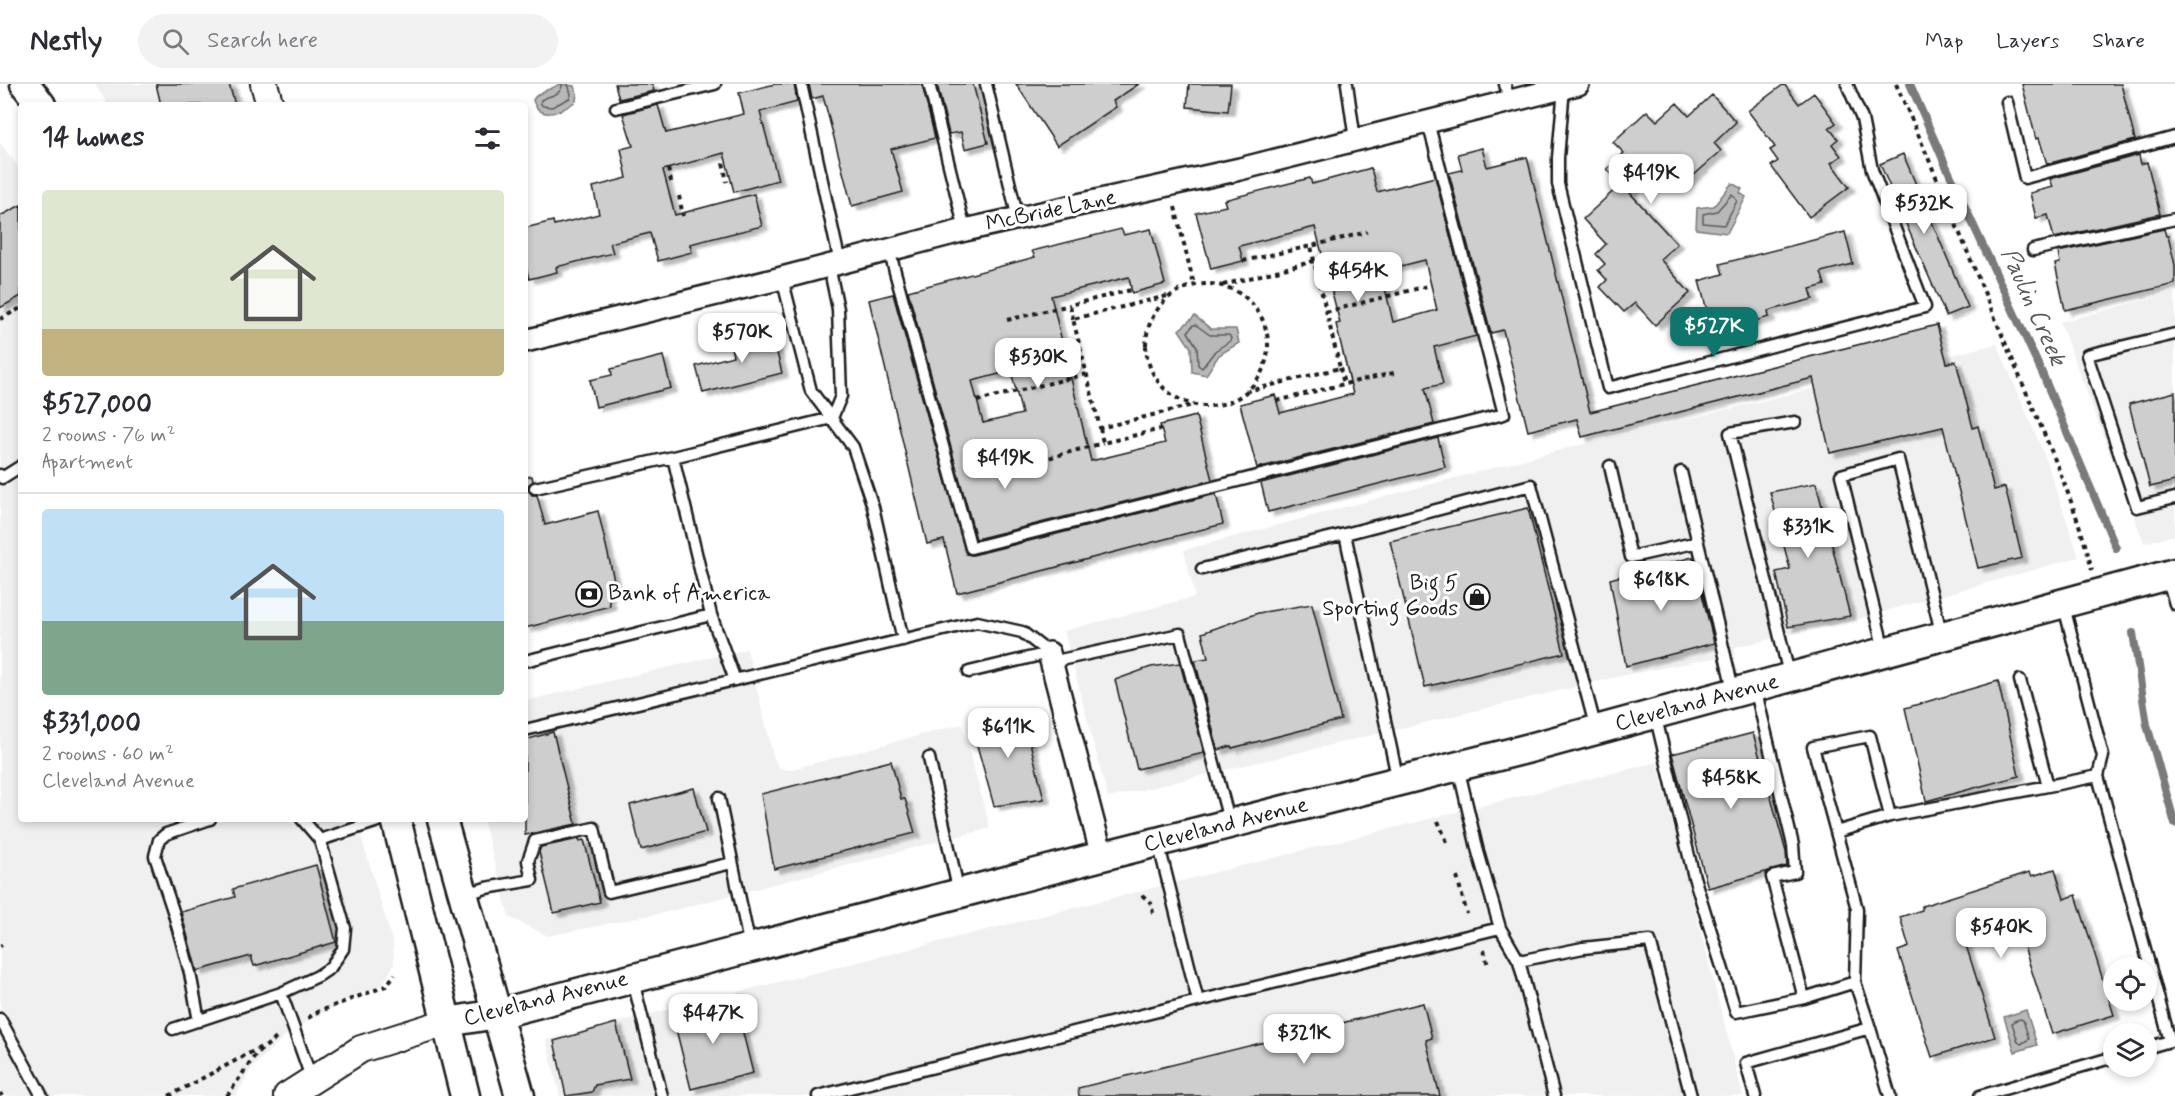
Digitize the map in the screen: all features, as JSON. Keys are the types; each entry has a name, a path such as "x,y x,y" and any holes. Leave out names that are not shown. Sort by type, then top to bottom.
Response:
{"main road":[{"path":"25,84 39,102"},
{"name":"Cleveland Avenue","path":"447,1022 497,1014 1102,856 1458,767 2171,574"},
{"path":"397,822 465,1096"},
{"path":"448,826 463,895 520,1096"}],"street":[{"path":"264,84 269,102"},
{"name":"McBride Lane","path":"528,340 835,265 965,230 1240,169 1428,122 1507,93 1571,86"},
{"path":"1050,658 1102,856"},
{"name":"Cleveland Avenue","path":"287,1096 361,1049 447,1022"}],"lane":[{"path":"616,108 715,84"},
{"path":"801,84 835,265 841,396 832,418"},
{"path":"929,84 965,230"},
{"path":"986,84 1018,219"},
{"path":"1347,84 1355,140"},
{"path":"1571,86 1558,158 1558,184 1608,388 1925,307 1872,170 1862,119 1847,84"},
{"path":"2007,102 2025,178 2175,137"},
{"path":"889,250 971,548 1504,414 1428,122"},
{"path":"2033,250 2175,219"},
{"path":"782,278 811,391 853,447 873,507 903,640"},
{"path":"2175,335 2087,355 2137,507 2175,498"},
{"path":"535,488 832,418"},
{"path":"1790,678 1730,433 1794,422"},
{"path":"673,457 711,615 735,680"},
{"path":"1884,652 1841,475 1898,459 1942,636"},
{"path":"1610,466 1631,556 1698,542"},
{"path":"0,475 2,478 18,468"},
{"path":"1681,472 1698,542 1793,846 1794,872 1772,877 1804,998"},
{"path":"1202,569 1531,485 1596,730"},
{"path":"1346,534 1398,782"},
{"path":"2171,574 2175,604"},
{"path":"2063,603 2103,756 2098,776 2170,1041 2157,1045"},
{"path":"528,660 711,615"},
{"path":"528,729 977,622 1022,632 1050,658"},
{"path":"969,672 1180,634 1230,824"},
{"path":"2020,680 2048,786"},
{"path":"1655,714 1694,877 1736,1012 1804,998 1855,982"},
{"path":"1890,816 1870,736 1813,747 1857,909 1855,982 1890,1096"},
{"path":"929,758 960,893"},
{"path":"1458,767 1478,852 1500,928 1518,961 1554,1096"},
{"path":"1836,832 1890,816 2098,776"},
{"path":"719,798 750,947"},
{"path":"199,1021 190,973 155,856 159,840 172,830 200,822"},
{"path":"173,1029 281,993 318,976 330,968 343,949 345,928 320,840 305,822"},
{"path":"320,840 375,822"},
{"path":"463,895 486,888 532,880 528,861 535,841 594,828 609,892 732,862"},
{"path":"1158,842 1198,1001"},
{"path":"823,1096 1198,1001 1500,928"},
{"path":"1518,961 1583,948 1650,941 1691,1096"},
{"path":"632,978 662,1096"},
{"path":"281,993 312,1080"},
{"path":"0,1019 42,1096"},
{"path":"1755,1096 1746,1063 1870,1028"},
{"path":"1980,1096 2103,1060"}],"path":[{"path":"1896,84 2057,461 2086,546 2097,594"},
{"path":"723,163 727,182"},
{"path":"668,169 672,185"},
{"path":"679,196 683,216"},
{"path":"1175,206 1194,285"},
{"path":"1243,261 1367,232"},
{"path":"1311,246 1344,384"},
{"path":"1222,285 1314,261"},
{"path":"1202,283 1222,285 1241,293 1255,307 1265,324 1268,344 1265,364 1256,381 1242,395 1224,404 1195,405 1184,402 1166,391 1153,375 1146,356 1146,335 1152,315 1171,295 1182,288 1194,285 1202,283"},
{"path":"1326,312 1431,285"},
{"path":"1006,320 1131,290"},
{"path":"1073,319 1171,295"},
{"path":"1070,305 1104,443"},
{"path":"0,319 18,310"},
{"path":"1246,391 1340,368"},
{"path":"1276,401 1398,372"},
{"path":"977,401 1087,374"},
{"path":"1100,428 1195,405"},
{"path":"1041,460 1161,429"},
{"path":"1438,821 1447,842"},
{"path":"1457,877 1467,914"},
{"path":"1142,895 1151,903 1153,913"},
{"path":"1484,950 1488,966"},
{"path":"169,1096 278,1038"}],"shaded area":[{"path":"95,84 238,84 243,102 106,102"},
{"path":"0,143 18,166 18,822 357,822 393,944 394,964 383,985 360,993 291,1030 251,1069 236,1096 0,1096"},
{"path":"2175,292 2175,535 2144,543 2060,322"},
{"path":"1997,344 2044,454 2079,557 1847,622 1735,647 1735,654 1625,675 1108,798 1064,631 1195,597 1184,550 1572,447"},
{"path":"747,649 774,759 779,768 789,770 962,724 990,828 667,912 548,936 509,917 484,822 528,822 528,700"},
{"path":"1657,762 1743,1096 560,1096 546,1040"}],"water":[{"path":"559,84 574,86 577,93 576,101 552,113 546,113 536,107 533,100 538,94"},
{"path":"1732,183 1742,189 1740,193 1746,197 1727,233 1696,229 1697,208 1714,206"},
{"path":"1195,316 1211,329 1236,329 1239,343 1219,355 1206,375 1192,372 1191,348 1179,330"},
{"path":"2026,1010 2037,1045 2015,1052 2004,1017"}],"building":[{"path":"156,84 229,84 234,102 160,102"},
{"path":"615,84 652,84 654,91 619,99"},
{"path":"775,84 794,84 797,102 760,112 778,180 734,192 724,153 663,170 675,215 754,194 762,226 690,244 692,252 658,261 650,233 610,243 613,253 556,267 557,272 529,279 528,227 553,221 554,225 599,214 593,187 627,178 621,149 633,146 623,114 658,105 666,133 744,114 739,93"},
{"path":"809,84 922,84 935,138 891,149 903,192 852,206 823,96 812,99"},
{"path":"937,84 973,84 988,143 965,149 961,132 949,134"},
{"path":"1016,84 1139,84 1113,101 1116,107 1057,146"},
{"path":"1189,84 1231,84 1228,111 1187,107"},
{"path":"1784,84 1799,104 1814,93 1836,123 1829,128 1838,139 1832,144 1841,156 1831,163 1849,187 1809,217 1771,166 1778,161 1770,150 1775,147 1748,111"},
{"path":"2022,84 2121,84 2135,140 2047,164 2039,138 2036,139"},
{"path":"1712,95 1736,122 1714,143 1721,151 1683,185 1662,163 1630,193 1677,244 1660,259 1690,293 1655,325 1635,303 1624,312 1600,287 1607,280 1598,270 1605,264 1596,254 1606,244 1583,219 1621,184 1607,169 1624,153 1613,142 1647,111 1657,121 1677,103 1689,116"},
{"path":"1482,148 1487,167 1527,157 1590,412 1937,325 1947,363 1956,361 1973,428 1978,426 1994,490 2005,487 2022,558 1978,568 1943,427 1830,453 1813,378 1582,437 1577,419 1528,431 1503,330 1491,333 1449,173 1462,170 1458,154"},
{"path":"1903,154 1968,307 1946,316 1880,164"},
{"path":"2139,155 2141,164 2147,162 2160,214 2054,238 2048,215 2036,218 2030,193 2053,187 2050,179"},
{"path":"1371,168 1377,192 1435,177 1476,336 1434,347 1443,384 1425,388 1434,424 1257,468 1240,404 1275,395 1280,413 1353,394 1336,324 1340,323 1315,227 1239,246 1243,261 1211,269 1196,213 1226,206 1224,200 1310,178 1312,184","holes":["1425,260 1437,310 1393,322 1381,271"]},
{"path":"18,207 18,298 0,308 0,216"},
{"path":"1121,229 1124,235 1151,229 1165,284 1132,293 1129,277 1051,296 1091,461 1165,443 1160,425 1196,416 1212,480 976,539 908,291 1035,257 1032,251","holes":["1011,371 1022,414 983,423 972,381"]},
{"path":"2164,229 2175,265 2175,284 2065,310 2055,264 2060,263 2058,252"},
{"path":"1845,232 1853,264 1821,272 1825,285 1810,289 1813,299 1768,311 1769,317 1733,327 1729,313 1709,318 1699,281 1723,274 1720,264"},
{"path":"893,294 966,554 973,555 1216,494 1223,524 957,593 944,540 927,544 869,300"},
{"path":"772,333 782,373 703,393 696,366 733,356 730,342"},
{"path":"663,356 671,388 596,407 590,380 612,375 611,369"},
{"path":"2175,392 2175,481 2150,487 2129,404"},
{"path":"1438,438 1445,467 1268,512 1261,483"},
{"path":"532,476 533,481 528,485 528,477"},
{"path":"1816,483 1850,616 1788,627 1776,572 1790,569 1770,492"},
{"path":"528,490 532,495 537,495 545,525 598,511 614,580 607,592 610,606 528,627"},
{"name":"Big 5 Sporting Goods","path":"1528,508 1564,653 1425,687 1390,541"},
{"path":"1693,557 1714,643 1626,666 1610,579"},
{"path":"1312,604 1341,720 1218,750 1195,660 1208,658 1202,633 1258,613"},
{"path":"1180,663 1204,753 1137,769 1115,680 1151,667"},
{"path":"1998,681 2019,776 1926,801 1905,708"},
{"path":"1022,710 1044,799 994,806 971,724"},
{"path":"553,732 576,824 525,835 525,822 528,822 528,739"},
{"path":"1753,733 1786,852 1787,866 1708,888 1672,754"},
{"path":"891,761 901,799 905,799 915,833 774,869 761,794"},
{"path":"694,788 706,832 641,850 630,805"},
{"path":"584,840 600,902 554,913 539,852 541,847"},
{"path":"316,865 336,942 254,966 251,956 197,971 181,912 235,897 233,889"},
{"path":"2055,869 2064,899 2076,895 2103,980 2103,1011 2113,1011 2114,1015 2052,1034 2017,925 1965,942 1995,1037 1932,1057 1898,951 1909,947 1900,917 1922,910 1922,906 2030,872 2032,876"},
{"path":"735,1001 753,1073 691,1089 673,1017"},
{"path":"1423,1003 1432,1038 1426,1040 1440,1096 1079,1096 1078,1088"},
{"path":"616,1023 630,1079 595,1085 592,1092 566,1096 554,1041"}],"waterway":[{"name":"Paulin Creek","path":"1910,84 2042,373 2116,548"},
{"name":"Paulin Creek","path":"2133,633 2147,725 2175,824"}],"place":[{"name":"Bank of America","path":"589,594"},
{"name":"Big 5 Sporting Goods","path":"1477,597"}]}
